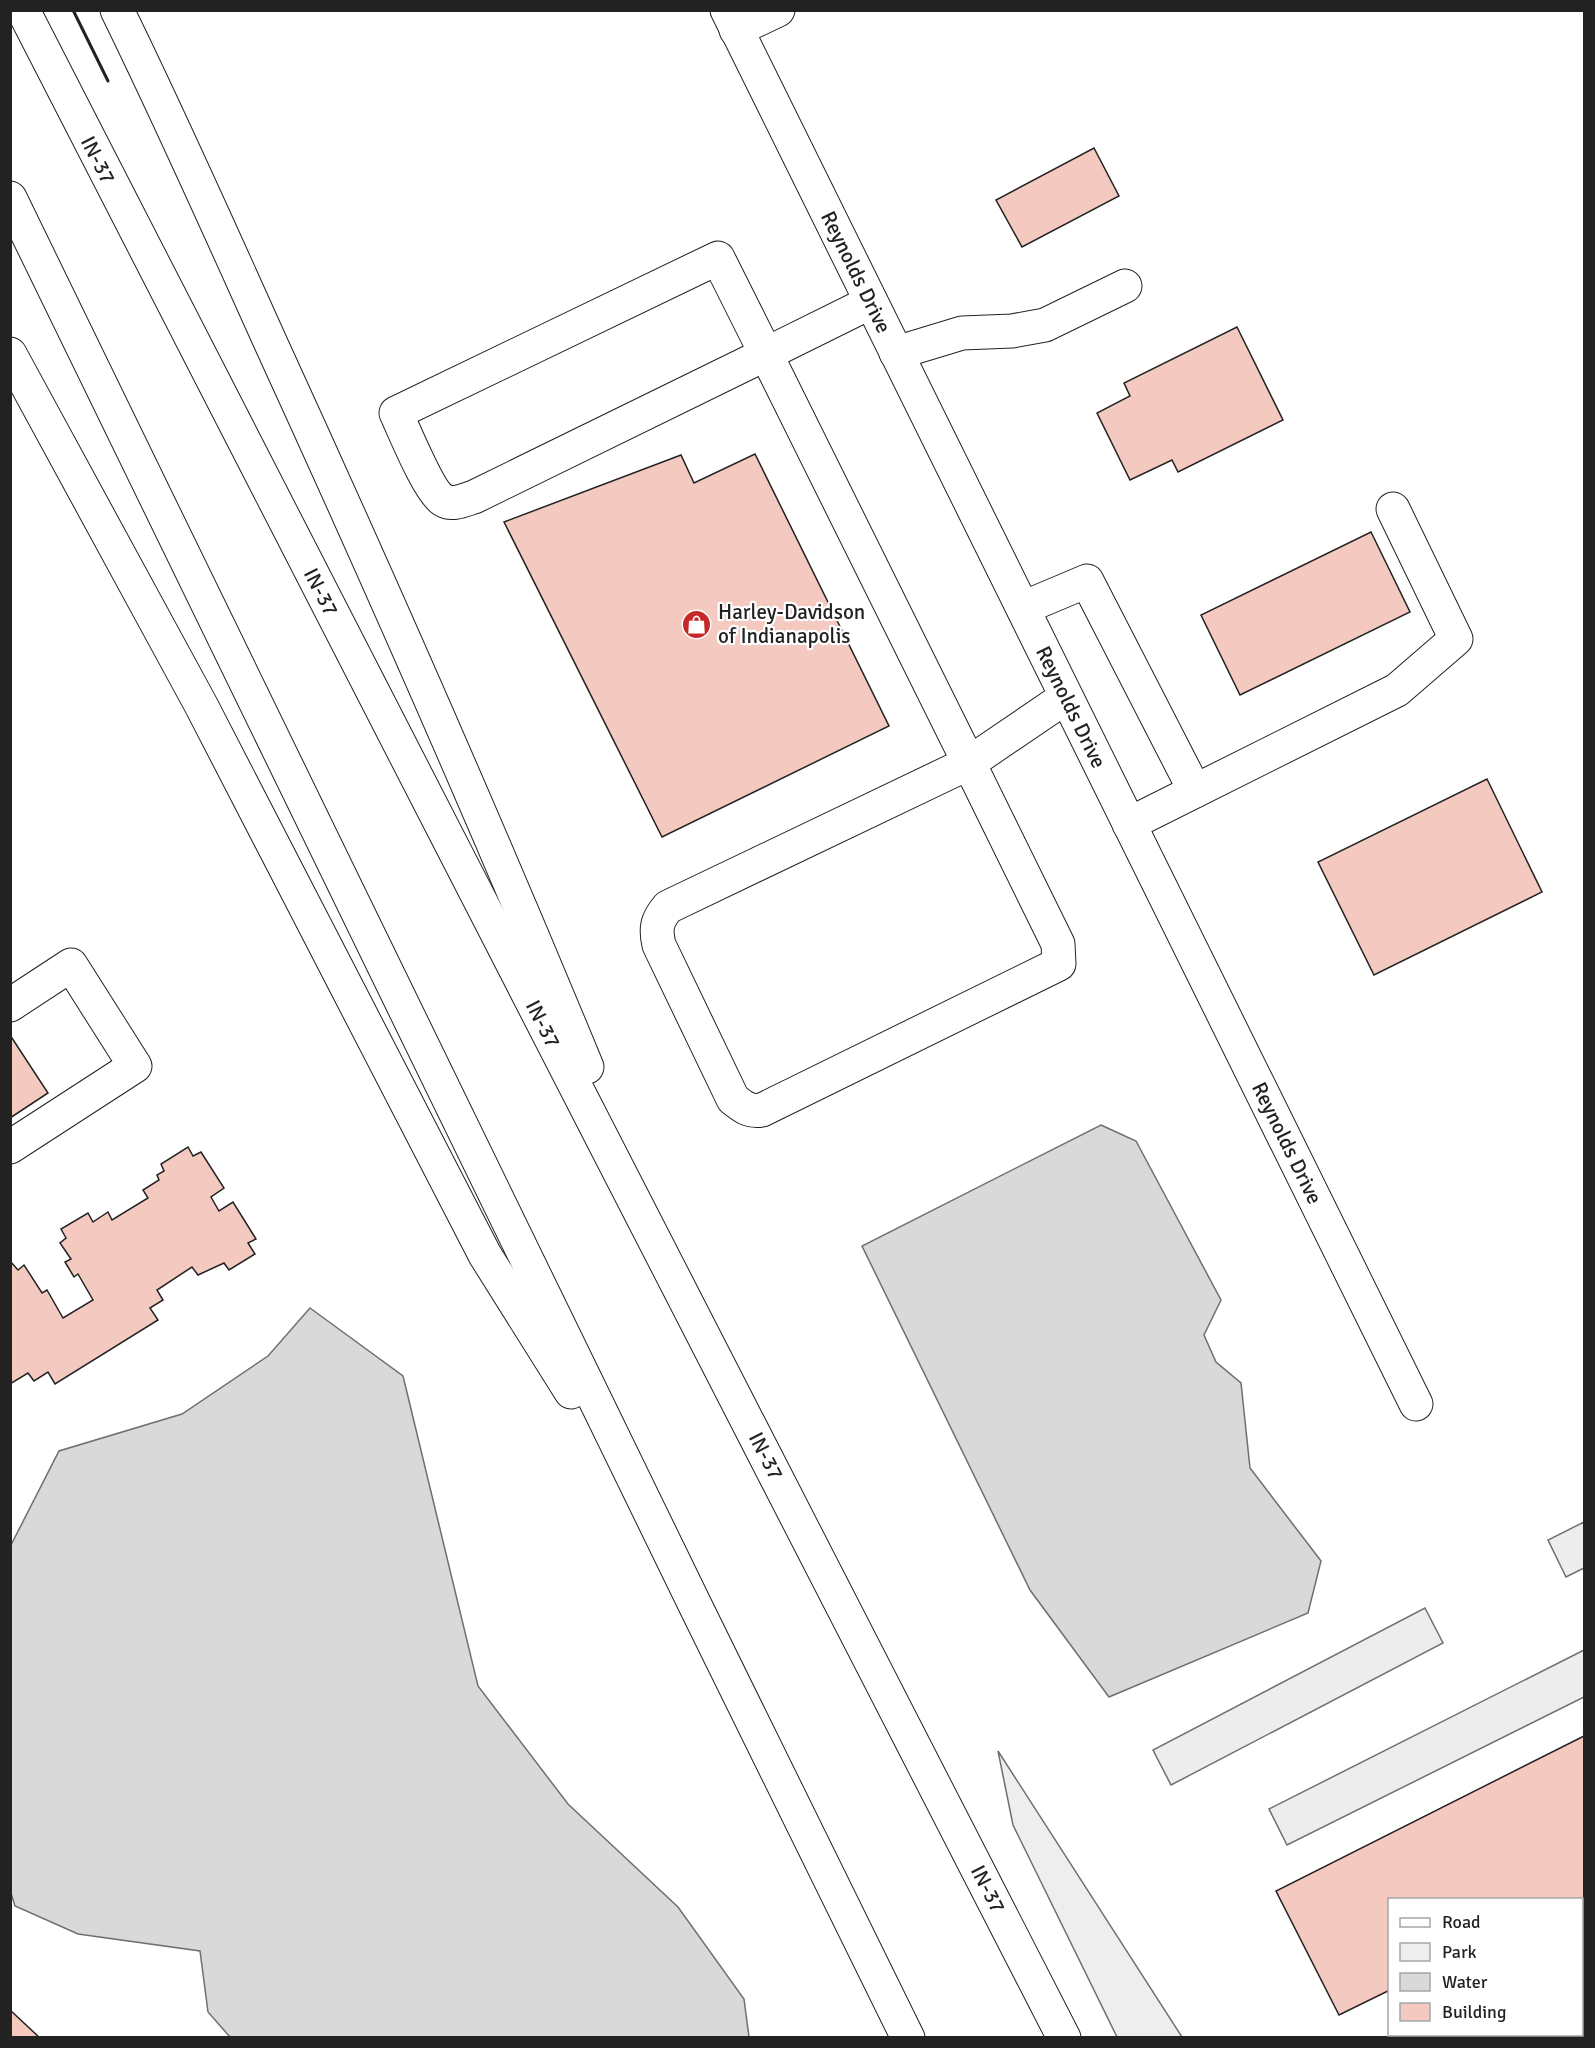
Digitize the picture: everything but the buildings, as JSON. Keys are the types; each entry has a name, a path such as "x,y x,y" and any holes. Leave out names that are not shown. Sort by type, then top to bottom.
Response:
{"main road":[{"name":"IN-37","path":"23,10 1064,2037"},
{"path":"117,10 192,166 363,545 505,868 679,1287"},
{"path":"732,20 778,10"},
{"name":"Reynolds Drive","path":"732,20 1416,1404"},
{"path":"10,198 908,2037"},
{"path":"871,303 766,354 474,498 455,503 442,500 432,486 396,413 718,258 766,354 969,763 1058,944 1059,964 762,1110 752,1111 733,1099 659,945 656,932 658,919 668,907 969,763 1066,697"},
{"path":"896,353 962,333 1012,331 1045,325 1125,286"},
{"path":"10,354 201,705 485,1255 660,1533"},
{"path":"1129,824 1397,690 1456,639 1394,509"},
{"path":"1023,608 1087,580 1195,790"},
{"path":"10,1005 71,965 135,1066 10,1147"}],"green space":[{"path":"998,1751 1182,2037 1117,2037 1013,1825"}],"shaded area":[{"path":"1584,1522 1584,1568 1566,1577 1548,1540"},
{"path":"1425,1608 1443,1643 1171,1785 1153,1750"},
{"path":"1584,1650 1584,1697 1287,1845 1269,1809"}],"water":[{"path":"1101,1125 1136,1141 1221,1300 1204,1335 1216,1362 1241,1383 1250,1468 1321,1561 1308,1613 1109,1697 1030,1590 862,1246"},
{"path":"310,1308 403,1376 478,1686 568,1804 678,1907 744,1999 749,2037 230,2037 208,2012 200,1951 78,1934 15,1906 10,1890 10,1547 59,1451 182,1414 268,1356"}],"wall":[{"path":"73,10 108,81"}],"place":[{"name":"Harley-Davidson of Indianapolis","path":"697,624"}]}
